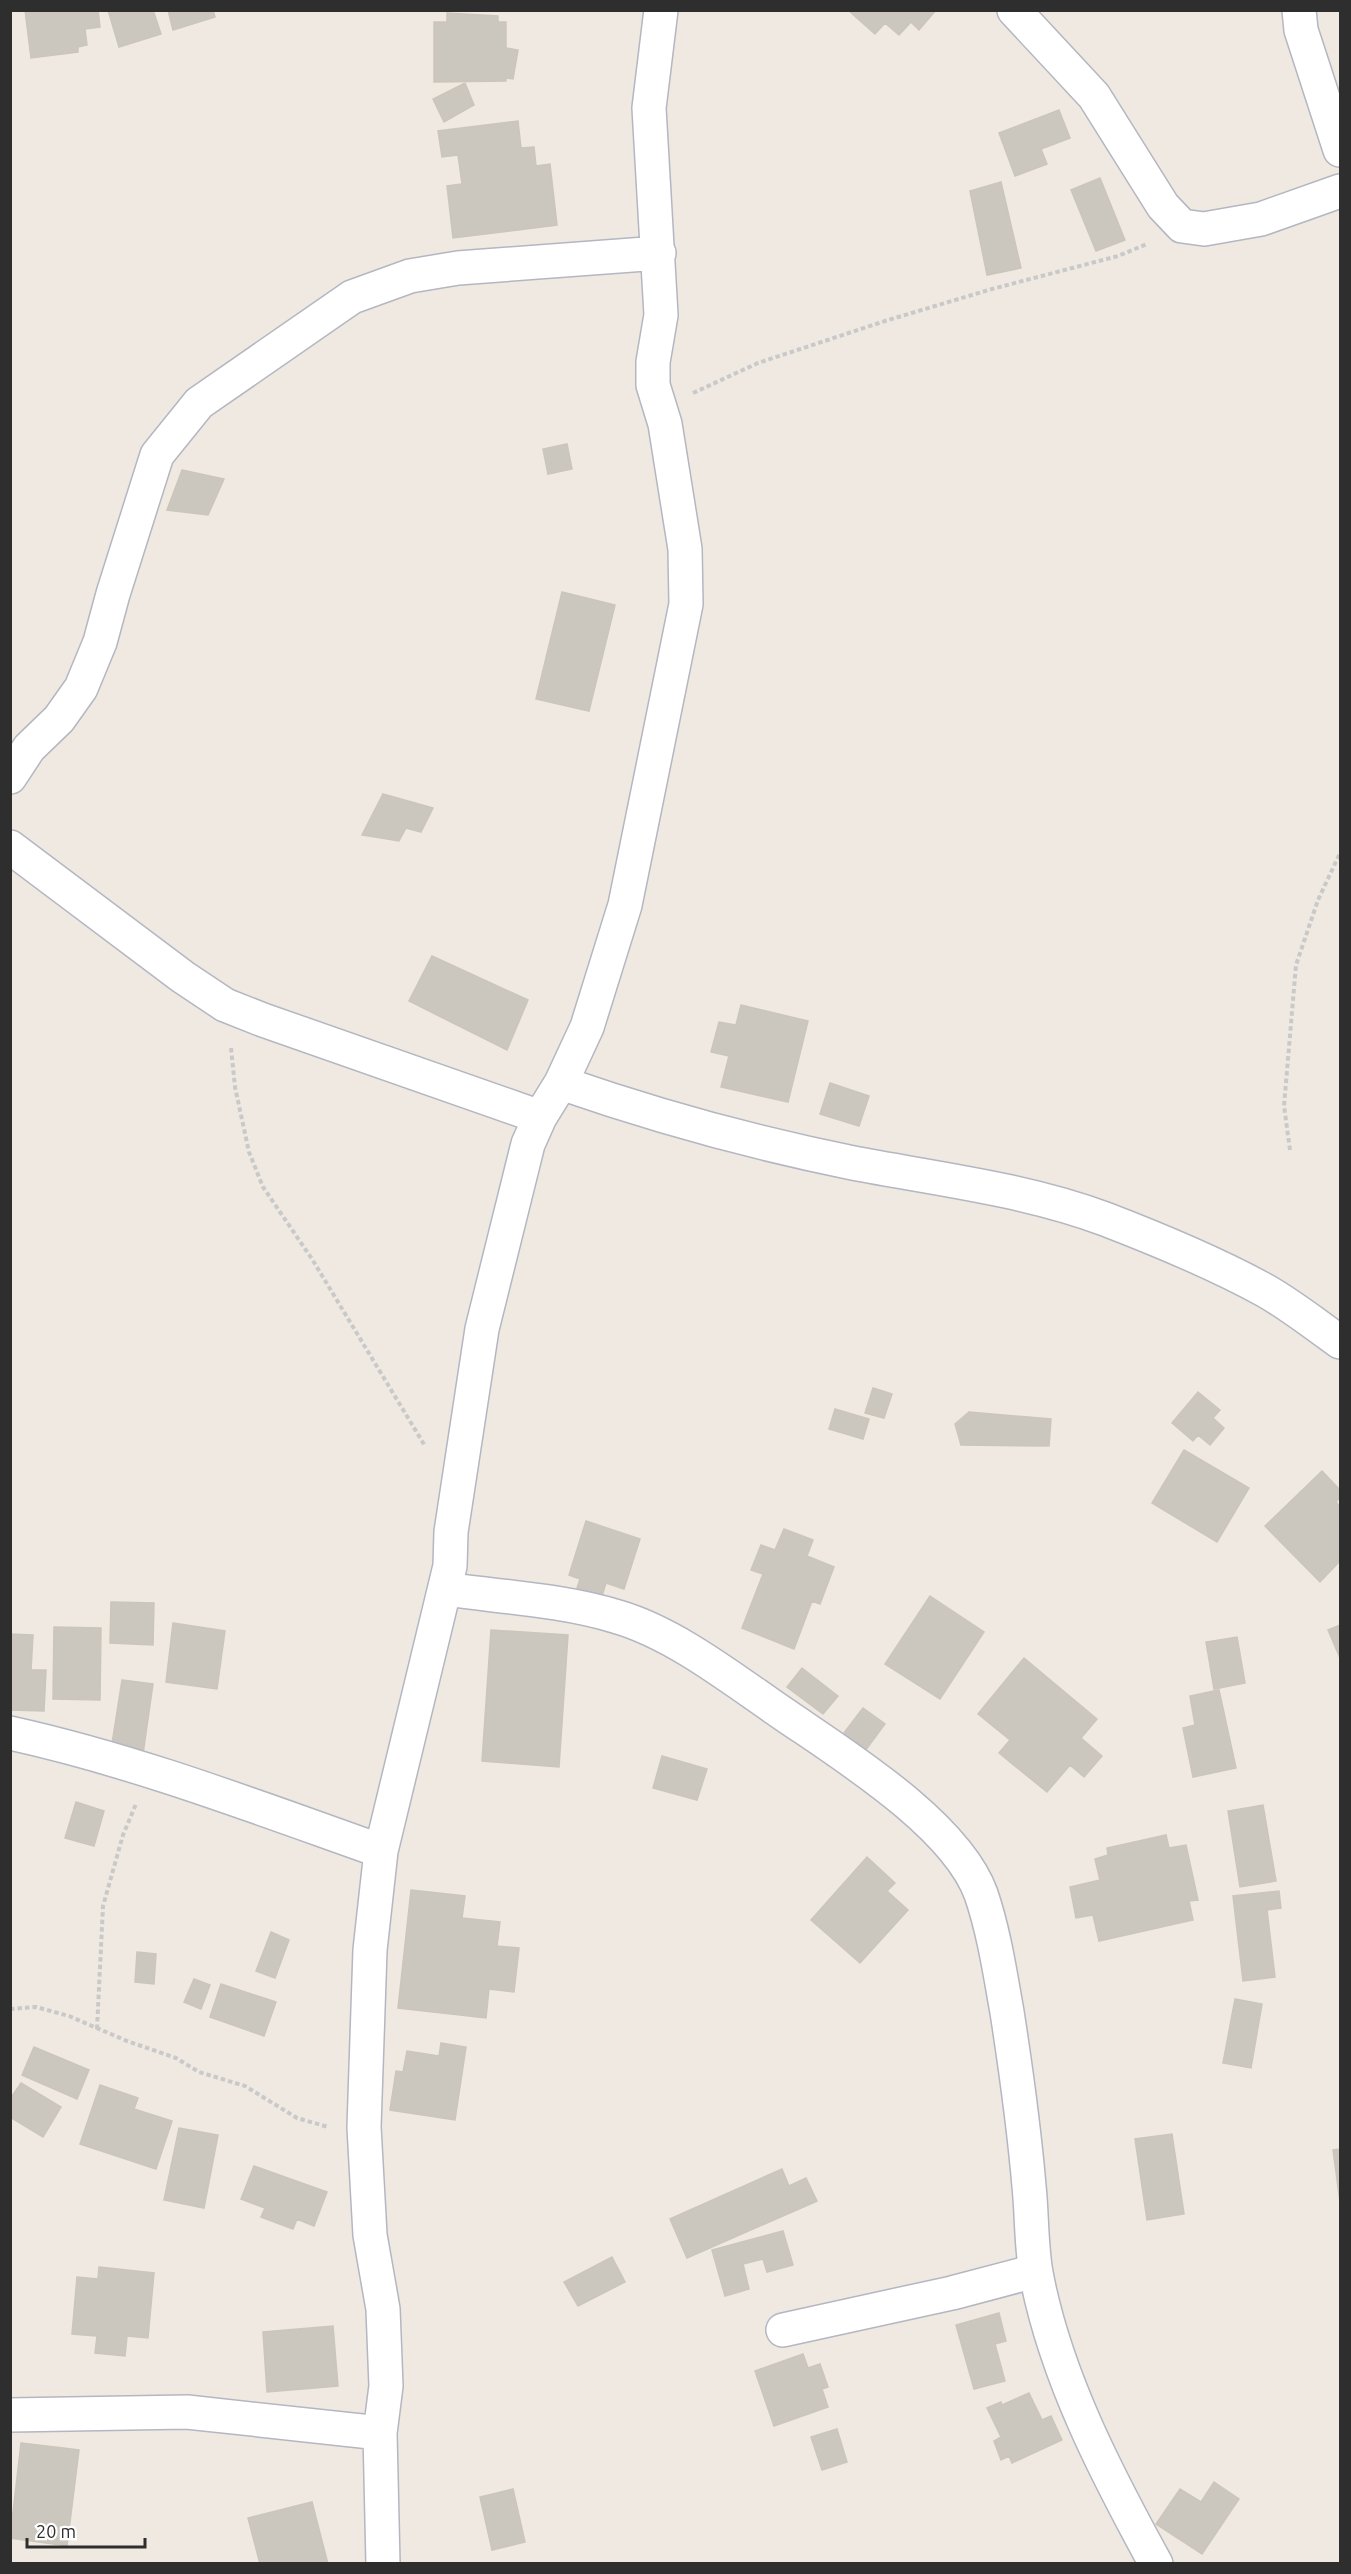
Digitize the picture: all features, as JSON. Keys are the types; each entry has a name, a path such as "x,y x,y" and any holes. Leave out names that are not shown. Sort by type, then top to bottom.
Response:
{"street":[{"path":"383,2564 380,2433 386,2386 383,2309 370,2235 364,2127 370,1950 381,1851 450,1566 450,1532 482,1329 528,1144 540,1117 561,1083 587,1027 625,905 686,604 685,549 665,424 653,386 653,362 661,315 649,108 661,10"},
{"path":"1014,10 1094,96 1163,206 1182,226 1204,229 1261,219 1341,192"},
{"path":"1299,10 1301,30 1341,150"},
{"path":"10,777 29,748 58,719 81,688 100,642 112,594 157,455 200,403 352,297 410,276 458,268 659,253"},
{"path":"10,847 225,1005 272,1024 540,1117"},
{"path":"561,1083 635,1109 753,1139 851,1162 1013,1193 1103,1218 1266,1291 1341,1342"},
{"path":"445,1589 557,1605 619,1617 666,1638 723,1671 849,1758 909,1805 954,1848 980,1892 999,1965 1026,2151 1035,2271 1052,2335 1070,2386 1102,2458 1156,2564"},
{"path":"10,1733 53,1742 150,1771 381,1851"},
{"path":"783,2330 952,2293 1035,2271"},
{"path":"10,2415 187,2412 380,2433"}],"path":[{"path":"660,409 758,363 992,289 1118,256 1163,237 1182,226"},
{"path":"1290,1150 1284,1106 1296,965 1318,900 1341,853"},
{"path":"225,1005 235,1087 249,1152 263,1187 312,1259 428,1450"},
{"path":"97,2029 103,1906 123,1835 150,1771"},
{"path":"10,2009 36,2007 69,2016 97,2029 176,2058 199,2072 245,2086 297,2118 332,2128 364,2127"}],"building":[{"path":"25,10 98,10 100,27 85,29 87,45 78,47 78,52 31,58"},
{"path":"108,10 153,10 161,34 119,47"},
{"path":"168,10 213,10 215,17 173,30"},
{"path":"848,10 936,10 919,30 911,22 899,35 885,23 875,34"},
{"path":"447,13 498,16 498,22 506,22 506,48 518,50 513,79 434,82 434,22 447,22"},
{"path":"465,83 474,105 444,122 433,99"},
{"path":"1059,110 1070,138 1041,149 1047,164 1015,176 999,133"},
{"path":"518,121 521,148 534,147 536,166 550,164 557,225 453,238 447,186 462,184 458,155 442,157 438,131"},
{"path":"1100,178 1125,240 1096,251 1071,190"},
{"path":"1001,182 1021,268 987,275 970,191"},
{"path":"567,444 572,469 548,474 543,449"},
{"path":"182,470 224,479 208,515 167,510"},
{"path":"562,592 615,605 589,711 536,699"},
{"path":"383,794 433,808 421,832 406,828 399,841 362,835"},
{"path":"432,956 528,1000 507,1050 409,1001"},
{"path":"741,1005 808,1021 788,1102 721,1087 729,1056 711,1052 719,1022 736,1025"},
{"path":"830,1083 869,1096 859,1126 820,1114"},
{"path":"873,1388 892,1394 884,1418 865,1413"},
{"path":"1198,1392 1220,1410 1213,1418 1224,1428 1210,1445 1198,1435 1193,1441 1172,1423"},
{"path":"835,1409 869,1419 863,1439 829,1429"},
{"path":"969,1412 1051,1419 1049,1446 961,1445 955,1424"},
{"path":"1184,1450 1249,1488 1217,1542 1152,1503"},
{"path":"1322,1471 1340,1490 1340,1497 1336,1502 1340,1507 1340,1561 1320,1582 1265,1526"},
{"path":"586,1521 640,1539 624,1589 606,1583 602,1596 577,1588 580,1579 569,1575"},
{"path":"784,1529 813,1540 807,1556 834,1567 820,1604 812,1601 794,1649 742,1628 763,1574 751,1570 761,1545 775,1550"},
{"path":"930,1596 984,1632 940,1699 885,1664"},
{"path":"111,1602 154,1603 153,1645 110,1643"},
{"path":"173,1623 225,1631 217,1689 166,1682"},
{"path":"1340,1625 1340,1658 1328,1630"},
{"path":"54,1627 101,1628 100,1700 53,1699"},
{"path":"491,1630 568,1635 559,1767 482,1761"},
{"path":"10,1634 33,1635 31,1670 46,1670 44,1711 10,1710"},
{"path":"1237,1637 1245,1683 1214,1689 1206,1642"},
{"path":"1024,1658 1097,1719 1081,1738 1102,1756 1084,1777 1070,1765 1047,1792 999,1753 1010,1740 978,1714"},
{"path":"802,1668 838,1696 823,1714 787,1687"},
{"path":"122,1680 153,1684 143,1754 111,1750"},
{"path":"1219,1690 1236,1768 1193,1777 1183,1728 1195,1725 1190,1696"},
{"path":"863,1708 885,1724 865,1751 843,1734"},
{"path":"662,1756 707,1769 697,1800 653,1788"},
{"path":"76,1802 104,1811 94,1846 65,1838"},
{"path":"1263,1805 1276,1881 1240,1887 1228,1811"},
{"path":"1166,1835 1169,1848 1186,1845 1198,1900 1189,1901 1193,1920 1099,1941 1093,1915 1076,1918 1070,1887 1100,1880 1095,1859 1108,1855 1107,1848"},
{"path":"867,1857 895,1883 887,1891 908,1910 860,1963 811,1920"},
{"path":"411,1890 465,1896 462,1918 500,1922 497,1946 519,1948 514,1992 489,1989 486,2018 398,2008"},
{"path":"1279,1891 1281,1908 1267,1910 1275,1977 1243,1981 1233,1896"},
{"path":"271,1932 289,1940 275,1978 256,1971"},
{"path":"137,1952 156,1954 154,1984 135,1982"},
{"path":"194,1979 210,1985 201,2009 184,2002"},
{"path":"221,1984 276,2002 264,2036 210,2017"},
{"path":"1235,1999 1262,2004 1251,2068 1223,2063"},
{"path":"441,2043 466,2047 455,2120 390,2110 396,2071 403,2072 407,2051 439,2056"},
{"path":"34,2047 89,2070 77,2099 22,2075"},
{"path":"21,2083 61,2107 43,2137 10,2117 10,2099"},
{"path":"100,2085 138,2098 134,2109 172,2121 156,2169 80,2144"},
{"path":"179,2128 218,2135 204,2208 164,2200"},
{"path":"1172,2134 1184,2214 1147,2220 1135,2139"},
{"path":"1340,2149 1340,2202 1333,2150"},
{"path":"254,2166 327,2192 314,2226 297,2219 293,2229 261,2217 265,2208 241,2199"},
{"path":"782,2169 789,2186 806,2178 817,2201 687,2258 670,2219"},
{"path":"783,2231 793,2265 767,2272 763,2259 743,2264 749,2289 725,2296 712,2250"},
{"path":"612,2257 625,2282 578,2306 564,2282"},
{"path":"99,2267 154,2273 148,2338 127,2336 125,2356 95,2353 97,2336 72,2334 77,2277 98,2279"},
{"path":"999,2313 1006,2341 995,2344 1005,2381 974,2389 956,2325"},
{"path":"333,2326 338,2386 267,2392 263,2332"},
{"path":"803,2354 808,2368 820,2364 828,2387 822,2389 828,2407 774,2426 755,2371"},
{"path":"1029,2393 1042,2420 1051,2416 1062,2440 1012,2463 1009,2456 1001,2460 994,2441 1001,2437 987,2408 1001,2402 1002,2405"},
{"path":"837,2429 847,2462 822,2470 811,2437"},
{"path":"21,2443 79,2450 67,2546 10,2538"},
{"path":"1214,2482 1239,2499 1202,2554 1156,2524 1180,2489 1201,2502"},
{"path":"513,2489 525,2542 492,2550 480,2497"},
{"path":"312,2502 328,2564 260,2564 248,2518"}]}
